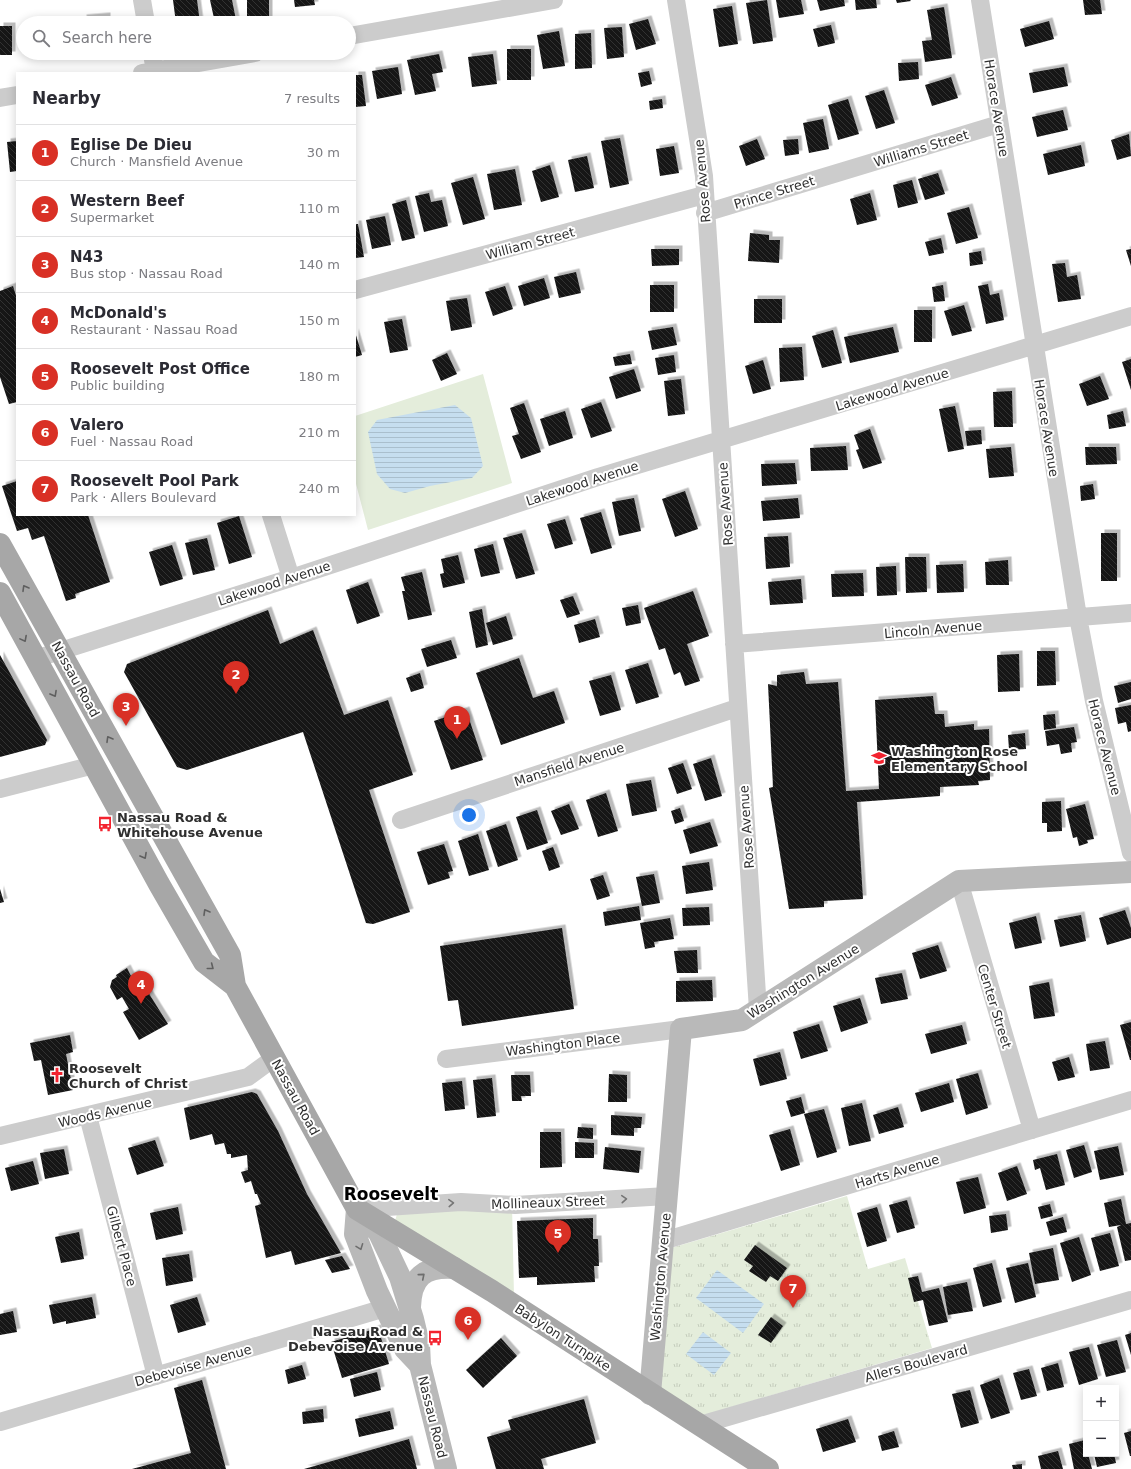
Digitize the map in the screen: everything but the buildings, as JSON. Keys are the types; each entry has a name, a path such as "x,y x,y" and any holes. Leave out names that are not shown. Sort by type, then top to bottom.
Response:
{"main road":[{"name":"Nassau Road","path":"0,544 177,863 230,954 234,986 357,1209"},
{"name":"Nassau Road","path":"0,594 204,962 234,986"},
{"path":"94,765 108,765 121,772 135,785"},
{"name":"Babylon Turnpike","path":"357,1209 454,1268 768,1469"}],"street":[{"path":"142,0 145,16"},
{"path":"356,35 554,0"},
{"name":"Rose Avenue","path":"676,0 704,176 705,213 721,441 737,708 758,1010"},
{"name":"Horace Avenue","path":"980,0 1078,617 1094,701 1131,853"},
{"path":"152,60 151,72 217,60"},
{"path":"0,98 16,95"},
{"name":"Williams Street","path":"843,171 999,124"},
{"name":"Prince Street","path":"705,213 843,171"},
{"name":"William Street","path":"356,290 704,195"},
{"name":"Lakewood Avenue","path":"35,659 291,578 598,477 1131,316"},
{"path":"271,516 291,578"},
{"name":"Lincoln Avenue","path":"734,644 1131,613"},
{"name":"Mansfield Avenue","path":"401,820 737,708"},
{"path":"0,789 94,765"},
{"name":"Washington Avenue","path":"650,1394 681,1029 742,1020 959,882 1131,872"},
{"name":"Center Street","path":"959,882 1032,1130"},
{"name":"Washington Place","path":"446,1059 681,1029"},
{"name":"Woods Avenue","path":"0,1136 248,1077 274,1058"},
{"name":"Harts Avenue","path":"663,1241 1131,1100"},
{"name":"Gilbert Place","path":"88,1116 156,1376"},
{"name":"Mollineaux Street","path":"357,1209 461,1202 515,1205 667,1196"},
{"name":"Nassau Road","path":"357,1209 379,1232 400,1277 410,1307 419,1344 420,1365 446,1469"},
{"name":"Nassau Road","path":"357,1209 355,1234 385,1308 405,1348 420,1365"},
{"path":"410,1307 410,1296 417,1278 432,1269 454,1268"},
{"name":"Allers Boulevard","path":"700,1425 1131,1300"},
{"name":"Debevoise Avenue","path":"0,1422 385,1308"}],"green space":[{"path":"483,374 512,483 368,530 356,484 356,416"},
{"path":"847,1196 868,1269 905,1258 932,1348 701,1416 659,1386 671,1248"},
{"path":"512,1205 514,1296 394,1224 398,1211"}],"water":[{"path":"455,405 471,418 483,466 472,478 430,486 405,493 390,489 377,474 368,432 377,420"},
{"path":"717,1270 764,1304 743,1333 696,1298"},
{"path":"703,1332 731,1353 714,1375 686,1354"}],"place":[{"name":"Western Beef","path":"236,694"},
{"name":"N43","path":"126,726"},
{"name":"Eglise De Dieu","path":"457,739"},
{"name":"Washington Rose Elementary School","path":"879,758"},
{"name":"Nassau Road & Whitehouse Avenue","path":"105,824"},
{"name":"McDonald's","path":"141,1004"},
{"name":"Roosevelt Church of Christ","path":"57,1075"},
{"name":"Roosevelt Post Office","path":"558,1253"},
{"name":"Roosevelt Pool Park","path":"793,1308"},
{"name":"Nassau Road & Debevoise Avenue","path":"435,1338"},
{"name":"Valero","path":"468,1340"}],"district":[{"name":"Roosevelt","path":"391,1194"}]}
